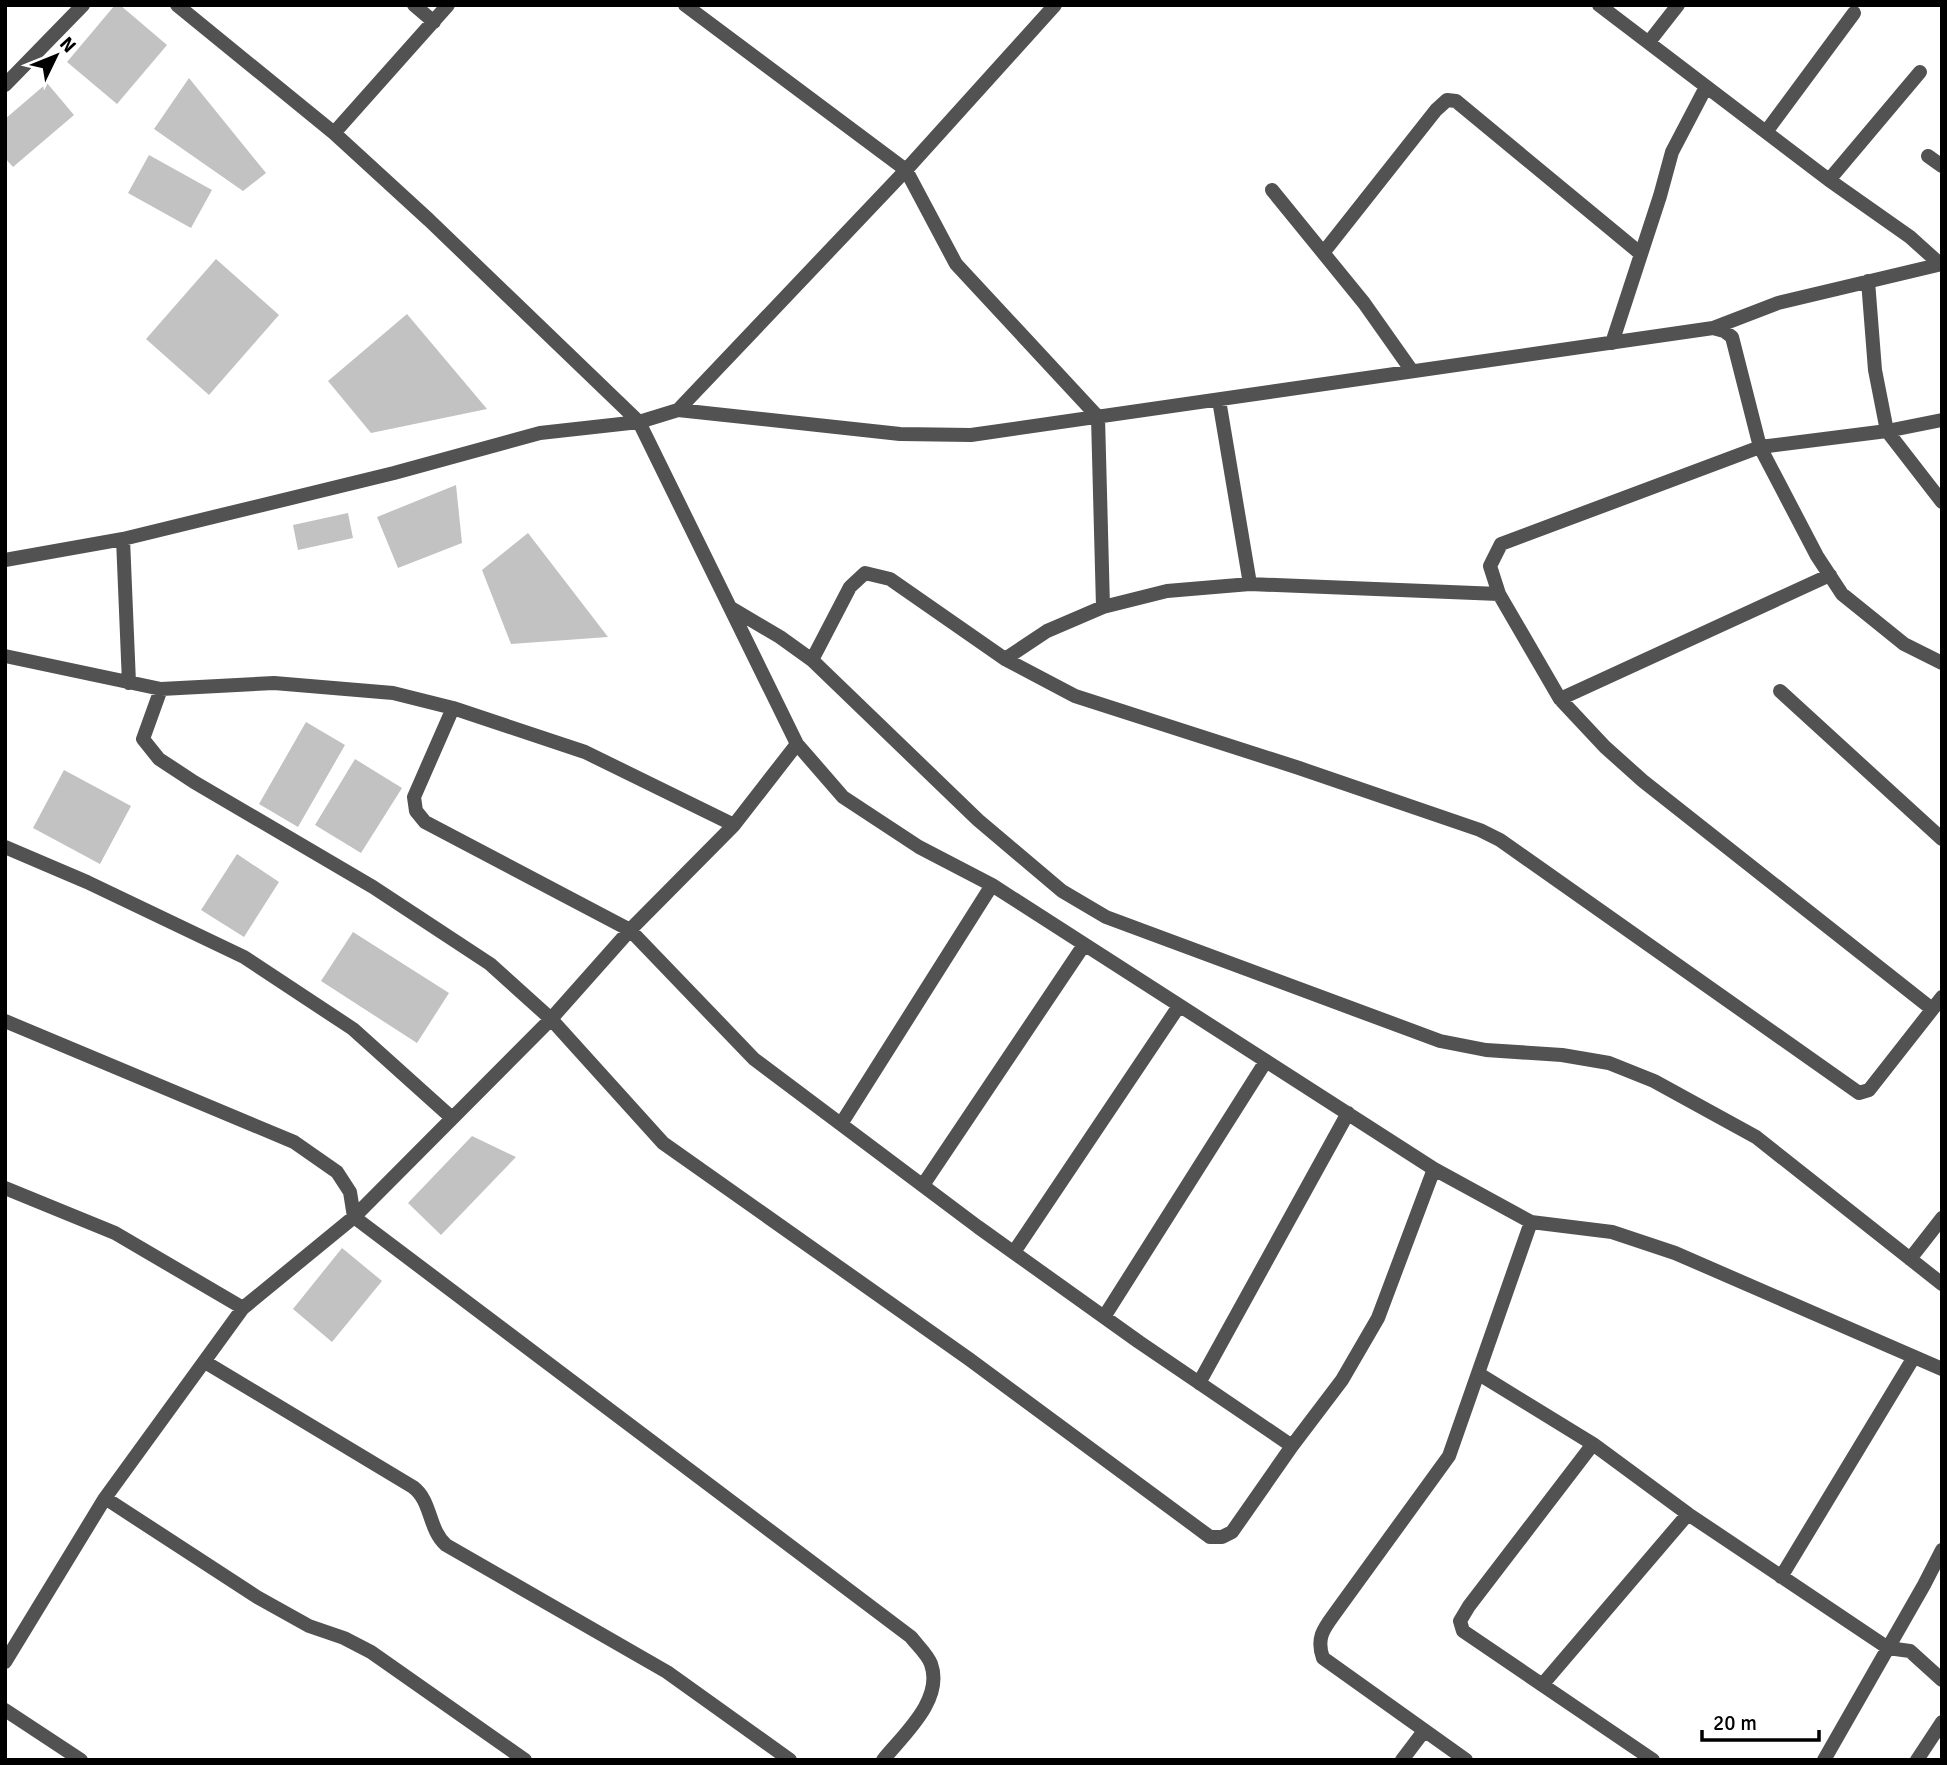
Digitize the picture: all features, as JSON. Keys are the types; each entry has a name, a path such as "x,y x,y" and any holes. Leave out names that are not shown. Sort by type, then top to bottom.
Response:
{"street":[{"path":"5,85 83,5"},
{"path":"177,5 334,133 429,219 639,422 797,744 843,797 919,848 992,886 1434,1169 1531,1222 1612,1232 1675,1253 1942,1369"},
{"path":"414,5 434,22"},
{"path":"334,133 448,5"},
{"path":"685,5 906,170 956,264 1098,417 1103,607"},
{"path":"1600,5 1829,180 1910,237 1941,264"},
{"path":"1648,42 1678,5"},
{"path":"678,410 906,170 1051,6"},
{"path":"1766,132 1854,13"},
{"path":"1829,180 1920,72"},
{"path":"1612,342 1672,152 1706,87"},
{"path":"1323,253 1436,110 1447,100 1456,102 1641,254"},
{"path":"1928,156 1942,166"},
{"path":"1272,190 1364,303 1412,371"},
{"path":"5,560 123,539 394,473 540,433 639,422 678,410 900,434 971,436 1713,328 1778,303 1941,264"},
{"path":"1868,281 1875,370 1887,431 1942,502"},
{"path":"1713,328 1732,337 1760,447 1817,556 1842,594 1904,644 1942,663"},
{"path":"1219,400 1250,584"},
{"path":"1932,1009 1643,781 1605,747 1560,699 1499,594 1490,565 1501,544 1760,447 1887,431 1942,420"},
{"path":"123,539 129,683"},
{"path":"812,660 850,587 865,573 890,579 1005,659 1075,696 1298,768 1490,835 1858,1093 1869,1090 1942,997"},
{"path":"1560,699 1830,575"},
{"path":"1005,659 1047,631 1103,607 1167,591 1250,584 1499,594"},
{"path":"730,607 780,636 812,660 978,820 1062,891 1106,917 1440,1041 1486,1050 1563,1055 1609,1063 1654,1081 1756,1137 1942,1284"},
{"path":"5,656 161,690 274,683 393,693 453,708 585,752 734,825"},
{"path":"161,690 143,739 159,759 384,894 490,964 551,1019 663,1143 969,1359 1210,1538 1222,1537 1232,1532 1342,1380 1378,1318 1434,1169"},
{"path":"1780,691 1942,839"},
{"path":"453,708 414,797 416,811 425,822 630,930 754,1059 1104,1317 1292,1446"},
{"path":"5,1662 105,1498 243,1308 354,1217 551,1019 630,930 734,825 797,744"},
{"path":"5,847 87,882 244,957 353,1029 452,1118"},
{"path":"841,1124 992,886"},
{"path":"923,1185 1084,945"},
{"path":"1014,1252 1179,1006"},
{"path":"5,1021 294,1142 337,1172 350,1192 354,1217 911,1637 931,1664 933,1688 924,1709 883,1760"},
{"path":"1104,1317 1266,1061"},
{"path":"1199,1383 1348,1113"},
{"path":"5,1188 115,1233 243,1308"},
{"path":"1910,1259 1942,1218"},
{"path":"1466,1760 1323,1658 1318,1646 1322,1632 1449,1456 1531,1222"},
{"path":"1781,1577 1914,1357"},
{"path":"205,1362 413,1487 424,1498 435,1531 446,1545 667,1672 790,1760"},
{"path":"1479,1374 1593,1444 1688,1514 1888,1648 1910,1651 1942,1681"},
{"path":"1593,1444 1460,1621 1463,1631 1653,1760"},
{"path":"105,1498 257,1597 309,1626 371,1651 525,1760"},
{"path":"1542,1685 1688,1514"},
{"path":"1824,1760 1942,1550"},
{"path":"5,1710 82,1760"},
{"path":"1917,1760 1942,1722"},
{"path":"1402,1760 1424,1731"}],"building":[{"path":"115,5 120,5 167,45 117,104 67,62"},
{"path":"189,78 266,173 243,191 154,129"},
{"path":"47,83 74,115 13,167 5,158 5,119"},
{"path":"149,155 212,190 191,228 128,193"},
{"path":"216,259 279,315 209,395 146,339"},
{"path":"407,314 487,409 371,433 328,381"},
{"path":"456,485 462,543 398,568 377,517"},
{"path":"348,513 353,538 298,550 293,525"},
{"path":"528,533 608,637 511,644 482,570"},
{"path":"306,722 345,745 298,827 259,804"},
{"path":"355,759 402,788 361,853 315,825"},
{"path":"64,770 131,806 100,864 33,828"},
{"path":"237,854 279,882 244,937 201,910"},
{"path":"353,932 449,993 417,1043 321,981"},
{"path":"472,1136 516,1157 441,1235 408,1203"},
{"path":"342,1248 382,1281 332,1342 293,1309"}]}
